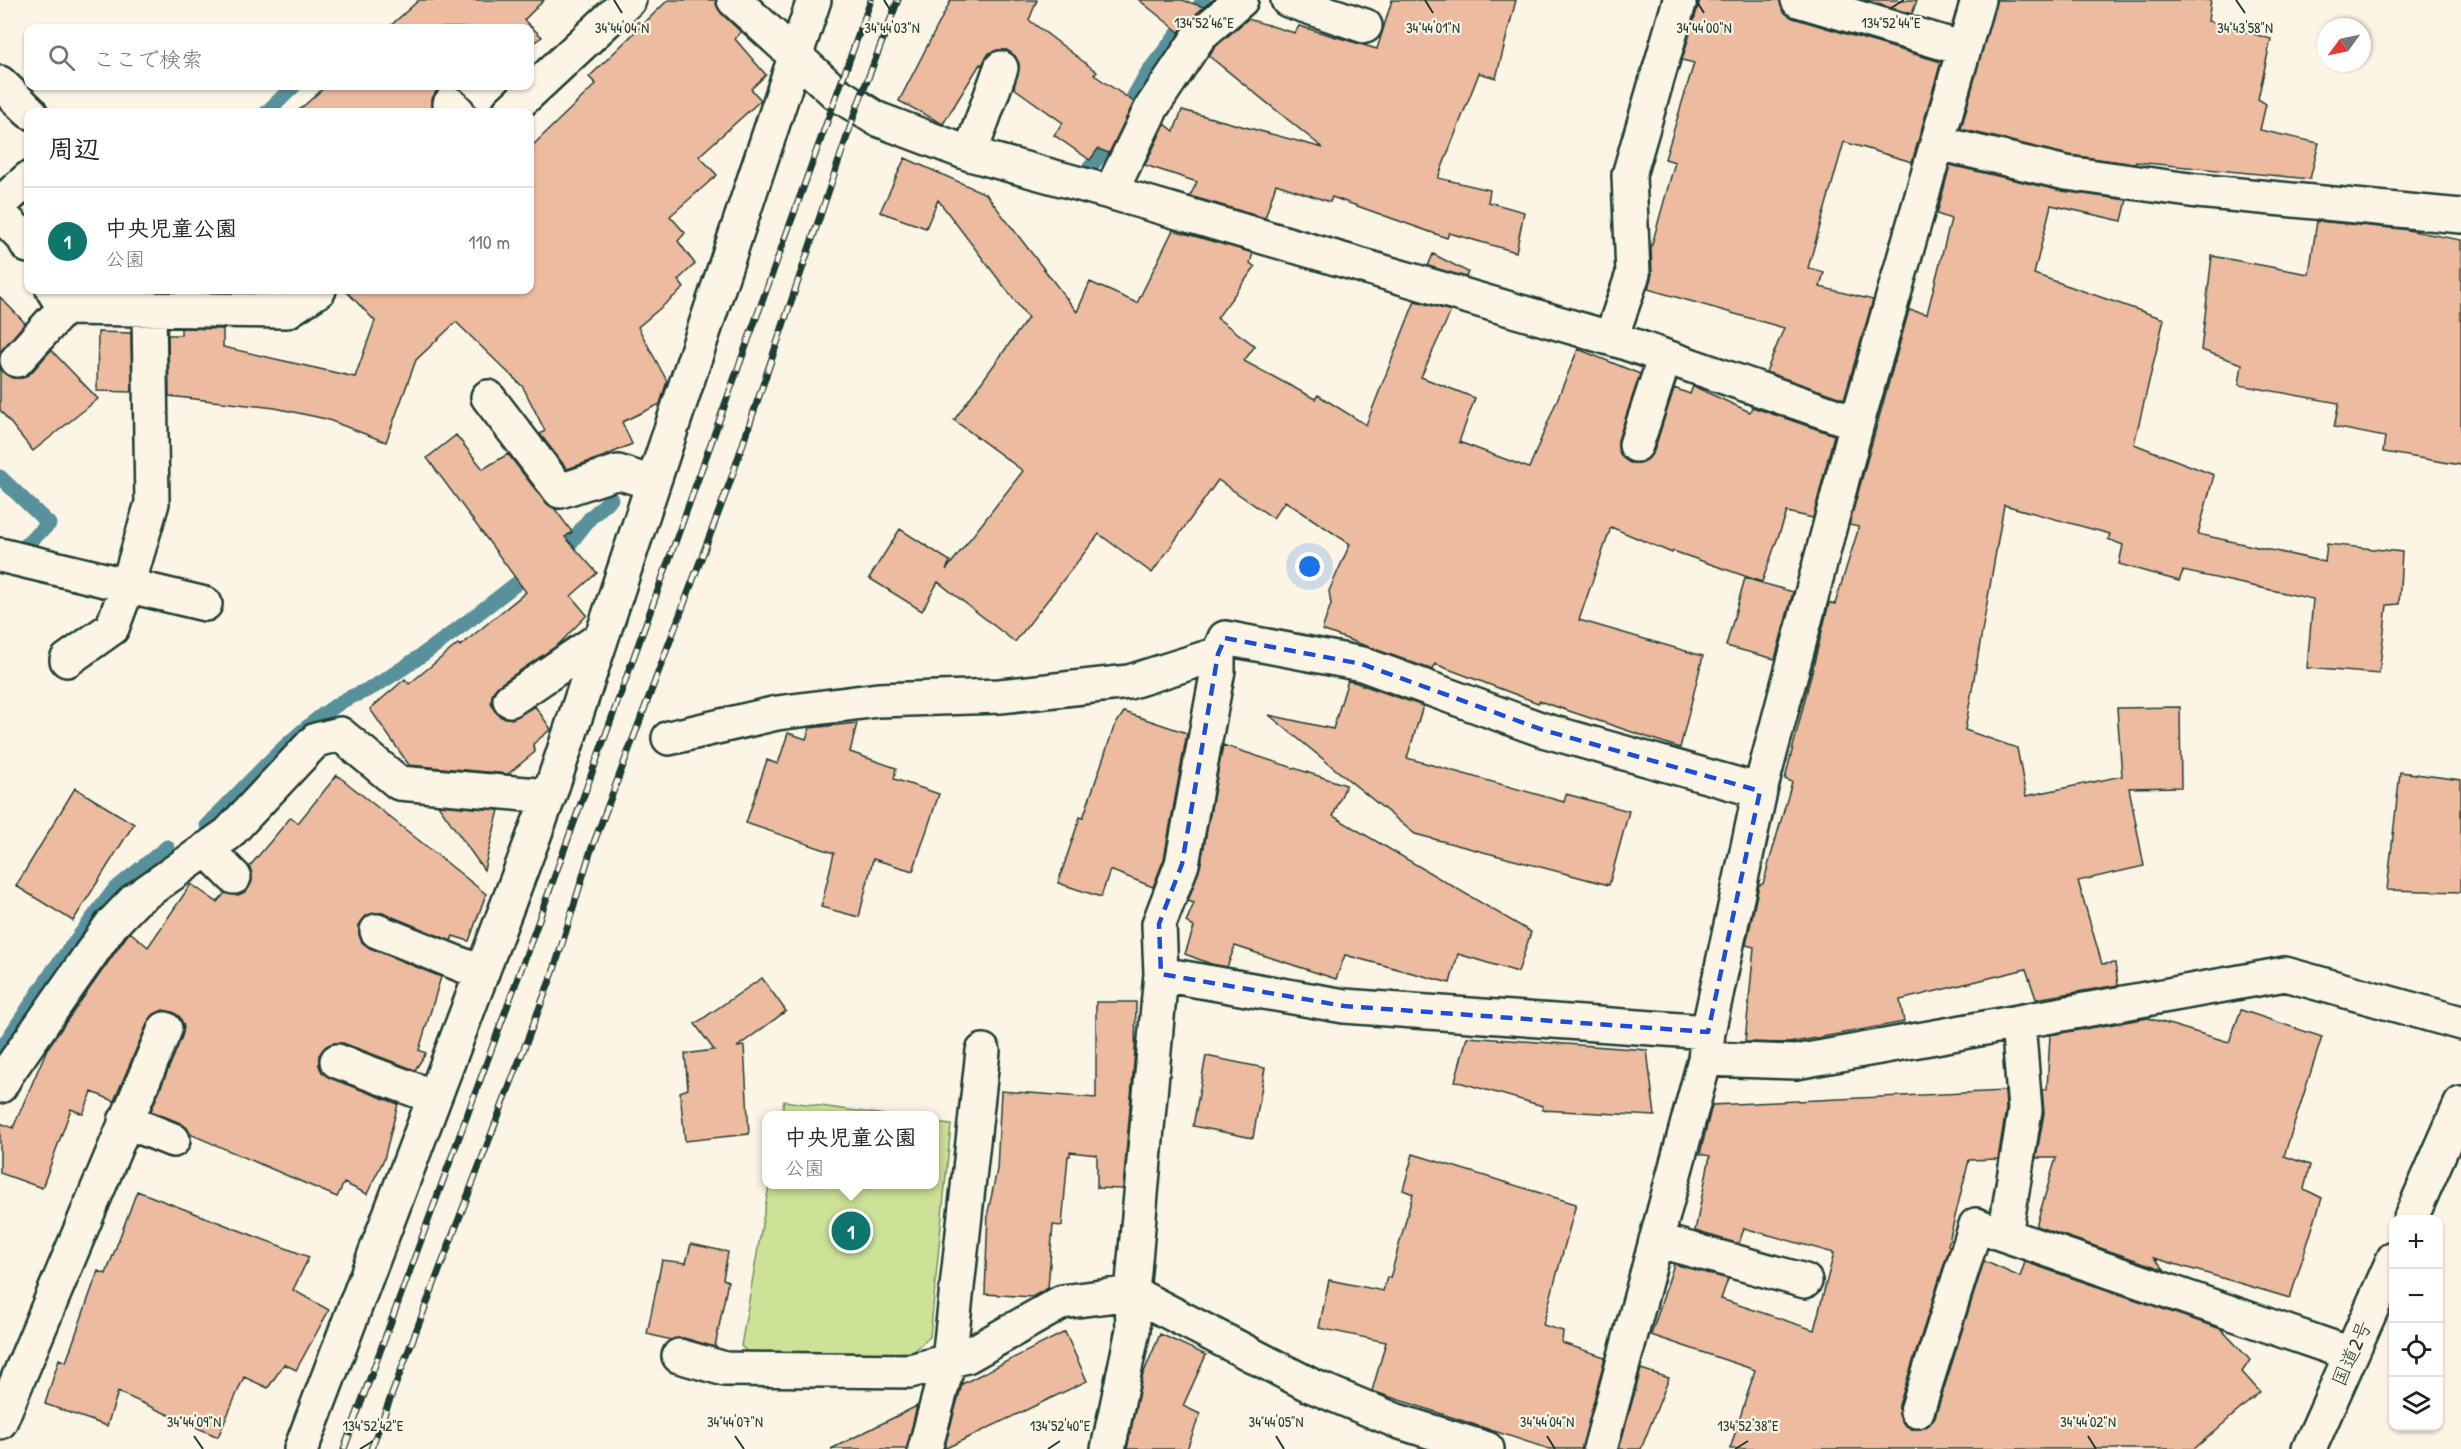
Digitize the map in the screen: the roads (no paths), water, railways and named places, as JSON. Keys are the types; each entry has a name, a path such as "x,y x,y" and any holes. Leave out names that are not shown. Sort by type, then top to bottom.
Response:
{"main road":[{"path":"534,88 629,0"},
{"path":"734,0 836,93 876,119 969,154 1113,193 1611,338 1857,423"},
{"path":"300,1449 549,796 814,0"},
{"path":"1113,193 1115,183 1152,107 1200,35 1241,0"},
{"path":"1288,0 1365,26"},
{"path":"1611,338 1633,274 1629,176 1680,0"},
{"path":"1798,0 1964,49"},
{"path":"1600,1449 1706,1045 1760,791 1857,423 1978,0"},
{"path":"969,154 1001,68"},
{"path":"0,83 26,108"},
{"path":"512,108 532,90"},
{"path":"1938,143 2066,173 2197,191 2461,216"},
{"path":"0,204 24,182"},
{"path":"0,214 24,239"},
{"path":"17,360 59,299 149,311 286,311 313,294"},
{"path":"67,660 112,628 128,585 152,503 149,311"},
{"path":"1636,445 1665,357"},
{"path":"488,397 560,491 618,472 652,483"},
{"path":"0,555 205,604"},
{"path":"510,700 602,638"},
{"path":"1108,1449 1132,1330 1132,1293 1161,974 1159,924 1182,864 1218,670 1218,654 1225,638 1362,664 1543,730 1760,791"},
{"path":"669,738 777,713 878,700 1000,696 1129,682 1218,654"},
{"path":"0,1086 111,926 135,900 228,834 316,740 340,735 399,783 549,796"},
{"path":"206,849 234,877"},
{"path":"376,931 482,973"},
{"path":"1161,974 1344,1006 1706,1045 1796,1062 2285,974 2461,1023"},
{"path":"2005,1235 2025,1110 2018,1022"},
{"path":"0,1422 165,1029"},
{"path":"925,1449 949,1360 983,1051"},
{"path":"337,1061 434,1097"},
{"path":"2412,1215 2461,1104"},
{"path":"125,1121 173,1140"},
{"path":"1917,1411 1976,1225 2351,1354"},
{"path":"1656,1240 1805,1281"},
{"name":"国道2号","path":"2309,1449 2389,1269"},
{"path":"679,1356 725,1369 910,1371 967,1356 1062,1302 1132,1293 1310,1385 1397,1421 1487,1449"}],"waterway":[{"path":"1082,177 1102,153 1147,73 1204,0"},
{"path":"271,108 290,90"},
{"path":"0,477 49,524 13,557"},
{"path":"556,554 569,545 590,518 611,499"},
{"path":"207,825 302,731 342,701 375,686 416,659 534,570"},
{"path":"0,1051 55,968 114,890 167,847"}],"railway":[{"path":"344,1449 524,961 871,0"},
{"path":"371,1449 554,970 590,853 730,482 857,107 898,0"}],"place":[{"name":"中央児童公園","path":"851,1231"}]}
